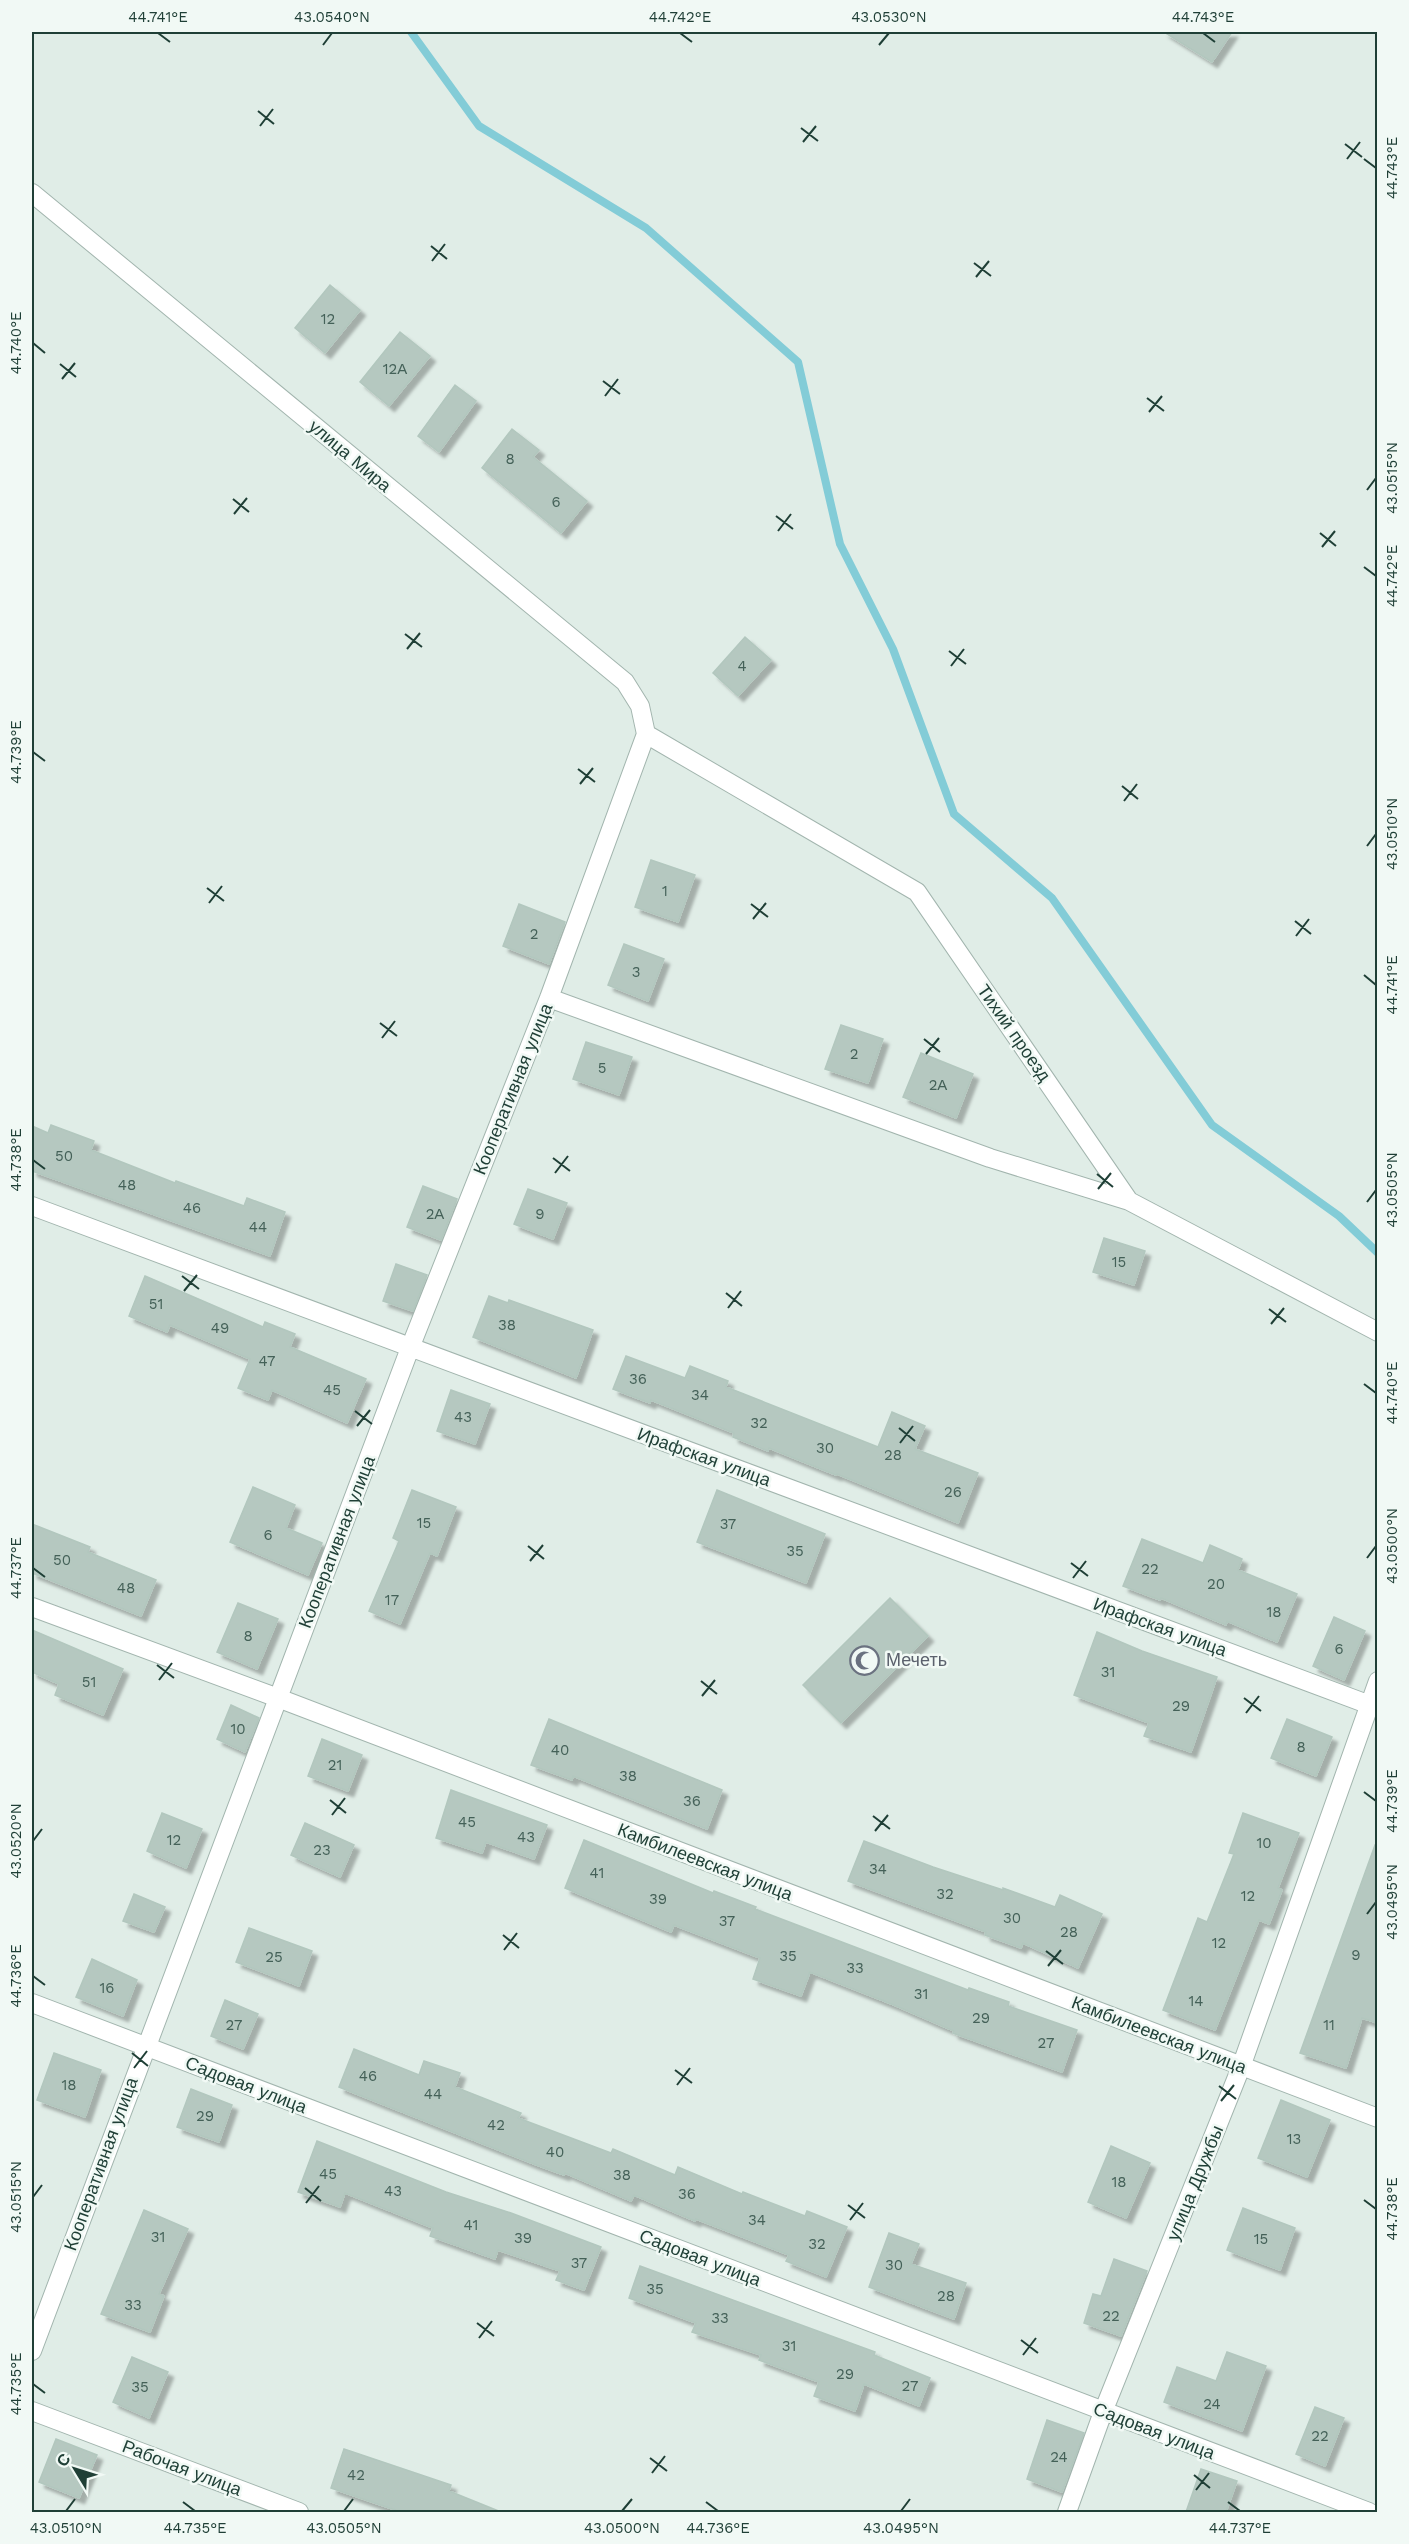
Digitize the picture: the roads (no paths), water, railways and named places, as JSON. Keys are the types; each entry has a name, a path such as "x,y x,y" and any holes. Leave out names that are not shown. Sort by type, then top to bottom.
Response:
{"street":[{"name":"улица Мира","path":"32,192 625,682 640,706 646,734"},
{"name":"Кооперативная улица","path":"32,2351 145,2046 410,1348 549,998 646,734"},
{"name":"Тихий проезд","path":"646,734 917,892 1129,1201 1377,1332"},
{"path":"549,998 990,1158 1129,1201"},
{"name":"Ирафская улица","path":"32,1206 1373,1706"},
{"name":"Камбилеевская улица","path":"32,1607 278,1698 1377,2118"},
{"name":"улица Дружбы","path":"1067,2512 1103,2412 1241,2067 1373,1706 1377,1681"},
{"name":"Садовая улица","path":"32,2003 1369,2512"},
{"name":"Рабочая улица","path":"32,2411 299,2512"}],"waterway":[{"path":"411,32 479,126 646,228 798,362 840,544 893,649 954,814 1052,898 1212,1125 1339,1216 1378,1253"}],"place":[{"name":"Мечеть","path":"865,1660"}]}
